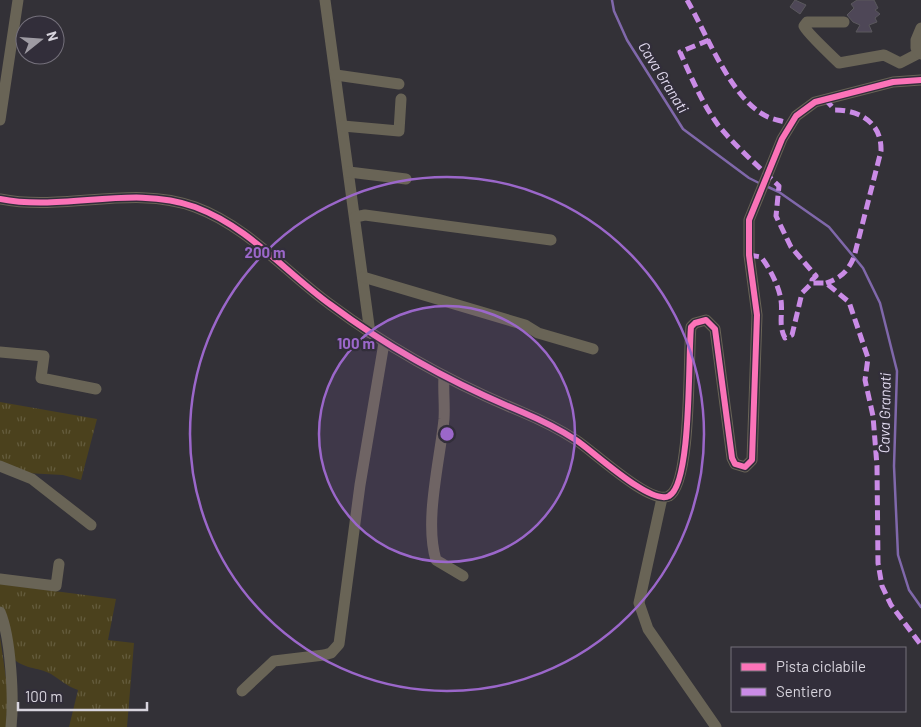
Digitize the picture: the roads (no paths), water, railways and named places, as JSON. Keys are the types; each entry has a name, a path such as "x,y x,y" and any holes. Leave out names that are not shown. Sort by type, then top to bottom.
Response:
{"street":[{"path":"0,120 18,0"},
{"path":"326,0 370,333"},
{"path":"844,22 807,22 804,26 806,31 814,36 839,63 884,55 900,63 920,54 916,48 916,40 921,28"},
{"path":"336,75 399,84"},
{"path":"0,199 47,204 134,198 168,201 194,206 220,218 245,234 329,304 384,343 480,395 558,429 579,441 648,493 662,498 669,496 678,486 686,437 691,327 700,321 706,320 716,329 732,458 735,464 745,467 752,460 757,316 749,256 749,220 782,139 796,116 816,102 893,82 921,80"},
{"path":"343,126 399,132 402,99"},
{"path":"349,172 406,179"},
{"path":"355,217 365,215 551,240"},
{"path":"363,277 525,326 538,333 593,349"},
{"path":"242,691 274,661 324,655 331,653 339,644 360,485 384,343"},
{"path":"0,352 44,356 41,378 96,389"},
{"path":"444,376 444,417 434,501 433,549 436,560 463,576"},
{"path":"1,471 32,479 91,525"},
{"path":"662,498 638,603 648,629 716,727"},
{"path":"0,579 56,586 59,564"},
{"path":"0,612 9,654 13,693 11,727"}],"waterway":[{"name":"Cava Granati","path":"612,0 614,11 627,40 683,129 749,178 761,184"},
{"name":"Cava Granati","path":"766,186 779,192 829,227 863,268 880,303 897,371 894,466 898,555 909,590 921,607"}]}
